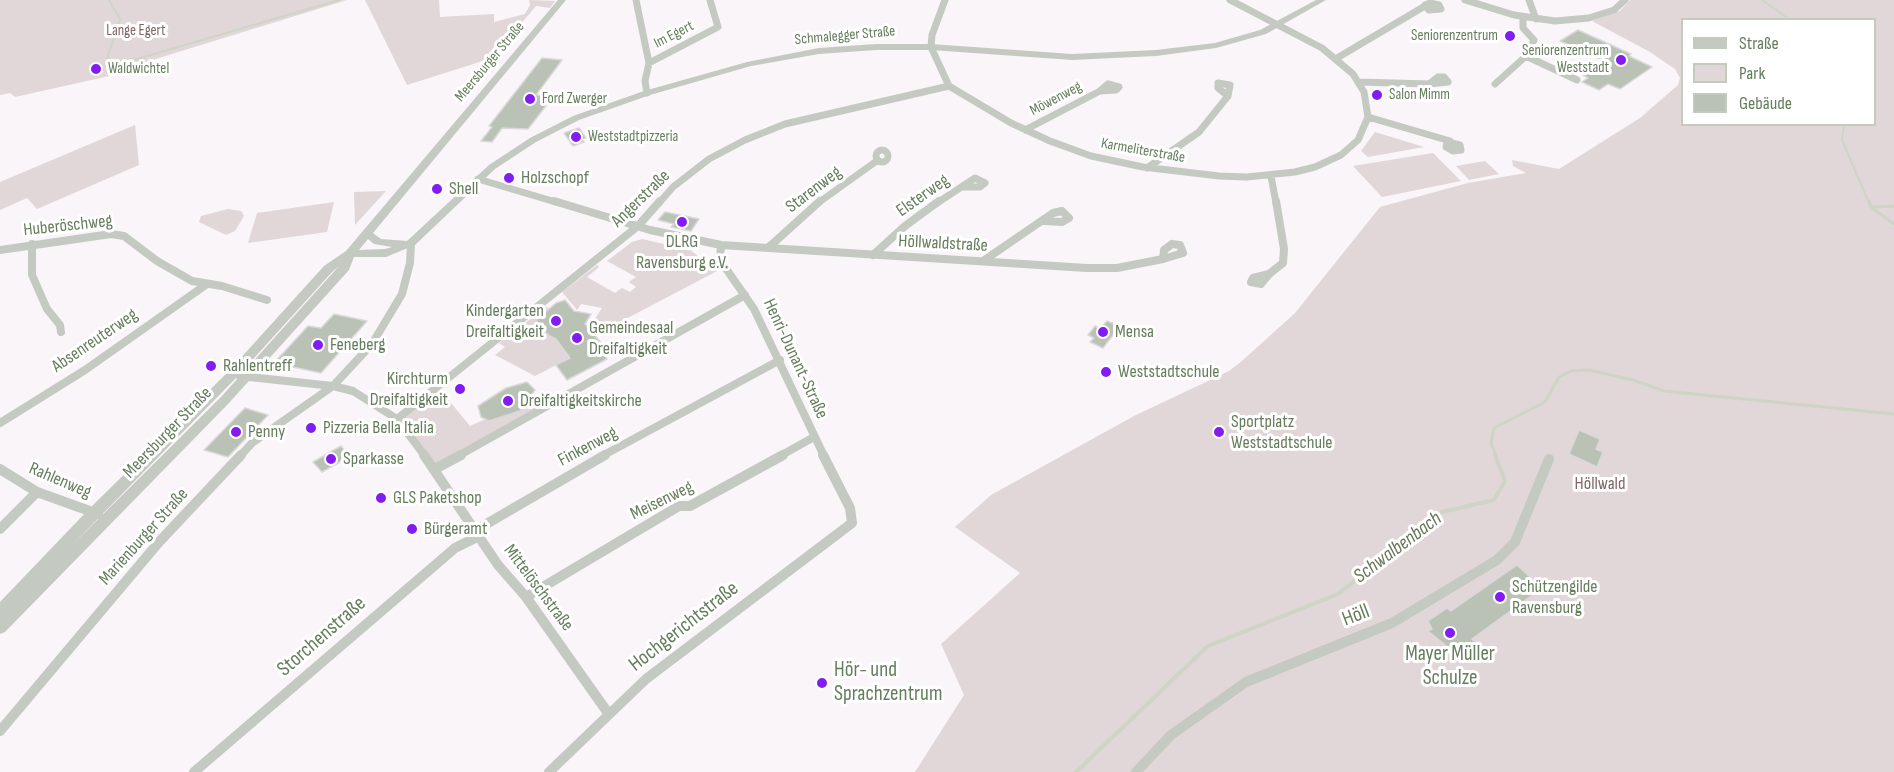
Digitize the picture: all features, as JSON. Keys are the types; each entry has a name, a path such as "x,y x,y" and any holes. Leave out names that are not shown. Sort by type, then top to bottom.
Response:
{"street":[{"name":"Meersburger Straße","path":"0,627 109,518 239,376 328,269 350,254 562,0"},
{"name":"Im Egert","path":"636,0 649,63 645,81 647,93"},
{"name":"Im Egert","path":"649,63 718,27 710,0"},
{"path":"945,0 932,35 931,47 949,86"},
{"path":"1230,0 1337,58 1359,82 1367,100 1368,117 1450,141"},
{"name":"Schmalegger Straße","path":"350,254 386,253 411,243 478,178 516,151 550,131 596,110 647,93 793,55 864,48 931,47 1054,57 1113,57 1216,45 1279,25 1322,0"},
{"path":"1465,0 1536,19 1589,18 1614,10 1625,0"},
{"path":"1529,0 1536,19"},
{"path":"1337,58 1425,6"},
{"path":"1495,84 1526,56 1534,40 1523,28 1523,17"},
{"path":"1526,56 1576,80"},
{"path":"1359,82 1429,84"},
{"name":"Karmeliterstraße","path":"949,86 1025,130 1090,156 1147,168 1219,176 1271,176 1315,167 1337,158 1358,140 1368,117"},
{"name":"Angerstraße","path":"397,419 638,226 691,172 745,140 773,127 815,115 949,86"},
{"name":"Möwenweg","path":"1025,130 1100,91"},
{"path":"1147,168 1199,132 1228,96"},
{"name":"Starenweg","path":"769,247 808,210 878,160"},
{"path":"1269,274 1284,260 1271,176"},
{"path":"478,178 638,226 721,245"},
{"name":"Elsterweg","path":"873,255 905,226 951,193 964,187"},
{"path":"983,261 1028,228 1044,221"},
{"path":"333,386 372,344 388,320 402,294 411,263 411,243 387,245 378,242 367,233"},
{"name":"Huberöschweg","path":"0,250 111,234 124,236 175,273 192,281 267,300"},
{"path":"32,244 32,276 47,309 60,325 61,332"},
{"name":"Höllwaldstraße","path":"721,245 1087,268 1117,268 1163,259"},
{"name":"Henri-Dunant-Straße","path":"721,245 720,260 745,296 780,360 814,437 850,508 852,523"},
{"name":"Absenreuterweg","path":"0,423 85,370 207,284"},
{"path":"435,469 745,296"},
{"name":"Finkenweg","path":"478,533 621,445 630,444 780,360"},
{"name":"Meersburger Straße","path":"0,612 94,513 239,376"},
{"name":"Mittelöschstraße","path":"239,376 333,386 353,391 397,419 435,469 498,566 526,597 608,713"},
{"name":"Marienburger Straße","path":"0,731 159,542 252,443 333,386"},
{"name":"Meisenweg","path":"526,597 679,506 690,507 814,437"},
{"name":"Höll","path":"1136,772 1171,735 1246,682 1392,623 1497,560 1515,542 1549,459"},
{"path":"0,482 4,472"},
{"name":"Rahlenweg","path":"4,472 37,492 109,518"},
{"path":"0,529 37,492"},
{"name":"Hochgerichtstraße","path":"549,772 646,679 852,523"},
{"name":"Storchenstraße","path":"194,772 455,548 478,533"}],"green space":[{"name":"Lange Egert","path":"0,0 347,0 136,65 109,76 15,97 10,93 0,95"},
{"path":"365,0 439,0 440,17 494,14 494,22 525,14 530,5 529,0 555,1 550,8 536,6 492,58 407,85"},
{"name":"Höllwald","path":"1630,0 1894,0 1894,772 915,772 964,695 941,644 1020,573 955,527 991,495 1134,416 1229,371 1295,313 1380,207 1468,183 1526,173 1513,166 1512,160 1559,169 1640,118 1678,85 1680,78 1675,69 1650,52 1592,21 1620,11"},
{"path":"135,125 139,165 37,209 27,198 0,210 0,182"},
{"path":"1375,132 1424,147 1368,157 1361,151"},
{"path":"1433,153 1461,181 1382,197 1353,166"},
{"path":"1485,161 1499,174 1469,180 1456,166"},
{"path":"386,191 355,225 354,192"},
{"path":"334,202 327,232 248,243 257,213"},
{"path":"228,209 241,211 244,216 235,231 226,235 199,222 201,216"},
{"path":"642,239 690,250 717,271 601,332 592,323 602,308 581,304 577,310 562,292 597,265 599,267 587,277 615,293 622,288 630,292 636,287 629,282 636,277 607,261 632,242"},
{"path":"546,307 551,309 538,325 556,339 570,358 535,376 495,355 505,347 499,343"},
{"path":"437,386 470,426 486,419 489,421 520,411 530,398 544,391 557,399 435,469 397,419"}],"building":[{"name":"Seniorenzentrum Weststadt","path":"1578,30 1631,54 1629,56 1652,67 1620,89 1608,84 1599,90 1582,82 1588,78 1583,75 1605,61 1560,41"},
{"name":"Ford Zwerger","path":"542,58 562,60 536,95 552,96 549,102 528,129 502,128 492,142 481,141 492,127 489,126"},
{"name":"Weststadtpizzeria","path":"579,128 586,138 582,139 584,142 573,146 564,133"},
{"name":"DLRG Ravensburg e.V.","path":"665,212 699,219 691,231 671,227 674,224 658,220"},
{"path":"565,300 574,311 591,314 585,324 608,351 603,354 607,359 567,380 556,365 570,358 556,339 548,335 536,320 556,303"},
{"name":"Feneberg","path":"334,314 367,321 321,373 274,363 308,326 321,328"},
{"name":"Mensa","path":"1107,321 1120,326 1103,348 1090,342 1094,338 1088,335 1095,326 1100,329"},
{"name":"Dreifaltigkeitskirche","path":"527,382 535,390 520,411 489,421 481,417 478,406 506,388"},
{"name":"Penny","path":"245,408 268,415 228,457 204,450"},
{"path":"1579,430 1600,439 1596,449 1603,452 1597,467 1569,454"},
{"name":"Sparkasse","path":"341,446 349,457 322,472 313,462"},
{"path":"1517,565 1542,588 1472,639 1477,644 1460,657 1428,631 1432,629 1428,621 1447,608 1451,611"}],"waterway":[{"path":"109,0 120,19 106,62 137,59 339,0"},
{"name":"Schwalbenbach","path":"1762,0 1787,18"},
{"name":"Schwalbenbach","path":"1844,126 1842,140 1869,203"},
{"name":"Schwalbenbach","path":"1869,201 1871,207 1894,224"},
{"path":"1872,207 1894,206"},
{"name":"Schwalbenbach","path":"1496,456 1491,442 1494,428 1545,402 1559,377 1571,371 1589,370 1633,380 1664,391 1894,414"},
{"name":"Schwalbenbach","path":"1076,772 1208,646 1338,594 1442,512 1494,500 1505,481 1495,455"}],"place":[{"name":"Seniorenzentrum","path":"1510,36"},
{"name":"Seniorenzentrum Weststadt","path":"1621,60"},
{"name":"Waldwichtel","path":"96,69"},
{"name":"Salon Mimm","path":"1377,95"},
{"name":"Ford Zwerger","path":"530,99"},
{"name":"Weststadtpizzeria","path":"576,137"},
{"name":"Holzschopf","path":"509,178"},
{"name":"Shell","path":"437,189"},
{"name":"DLRG Ravensburg e.V.","path":"682,222"},
{"name":"Kindergarten Dreifaltigkeit","path":"556,321"},
{"name":"Mensa","path":"1103,332"},
{"name":"Gemeindesaal Dreifaltigkeit","path":"577,338"},
{"name":"Feneberg","path":"318,345"},
{"name":"Rahlentreff","path":"211,366"},
{"name":"Weststadtschule","path":"1106,372"},
{"name":"Kirchturm Dreifaltigkeit","path":"460,389"},
{"name":"Dreifaltigkeitskirche","path":"508,401"},
{"name":"Pizzeria Bella Italia","path":"311,428"},
{"name":"Penny","path":"236,432"},
{"name":"Sportplatz Weststadtschule","path":"1219,432"},
{"name":"Sparkasse","path":"331,459"},
{"name":"GLS Paketshop","path":"381,498"},
{"name":"Bürgeramt","path":"412,529"},
{"name":"Schützengilde Ravensburg","path":"1500,597"},
{"name":"Mayer Müller Schulze","path":"1450,633"},
{"name":"Hör- und Sprachzentrum","path":"822,683"}]}
